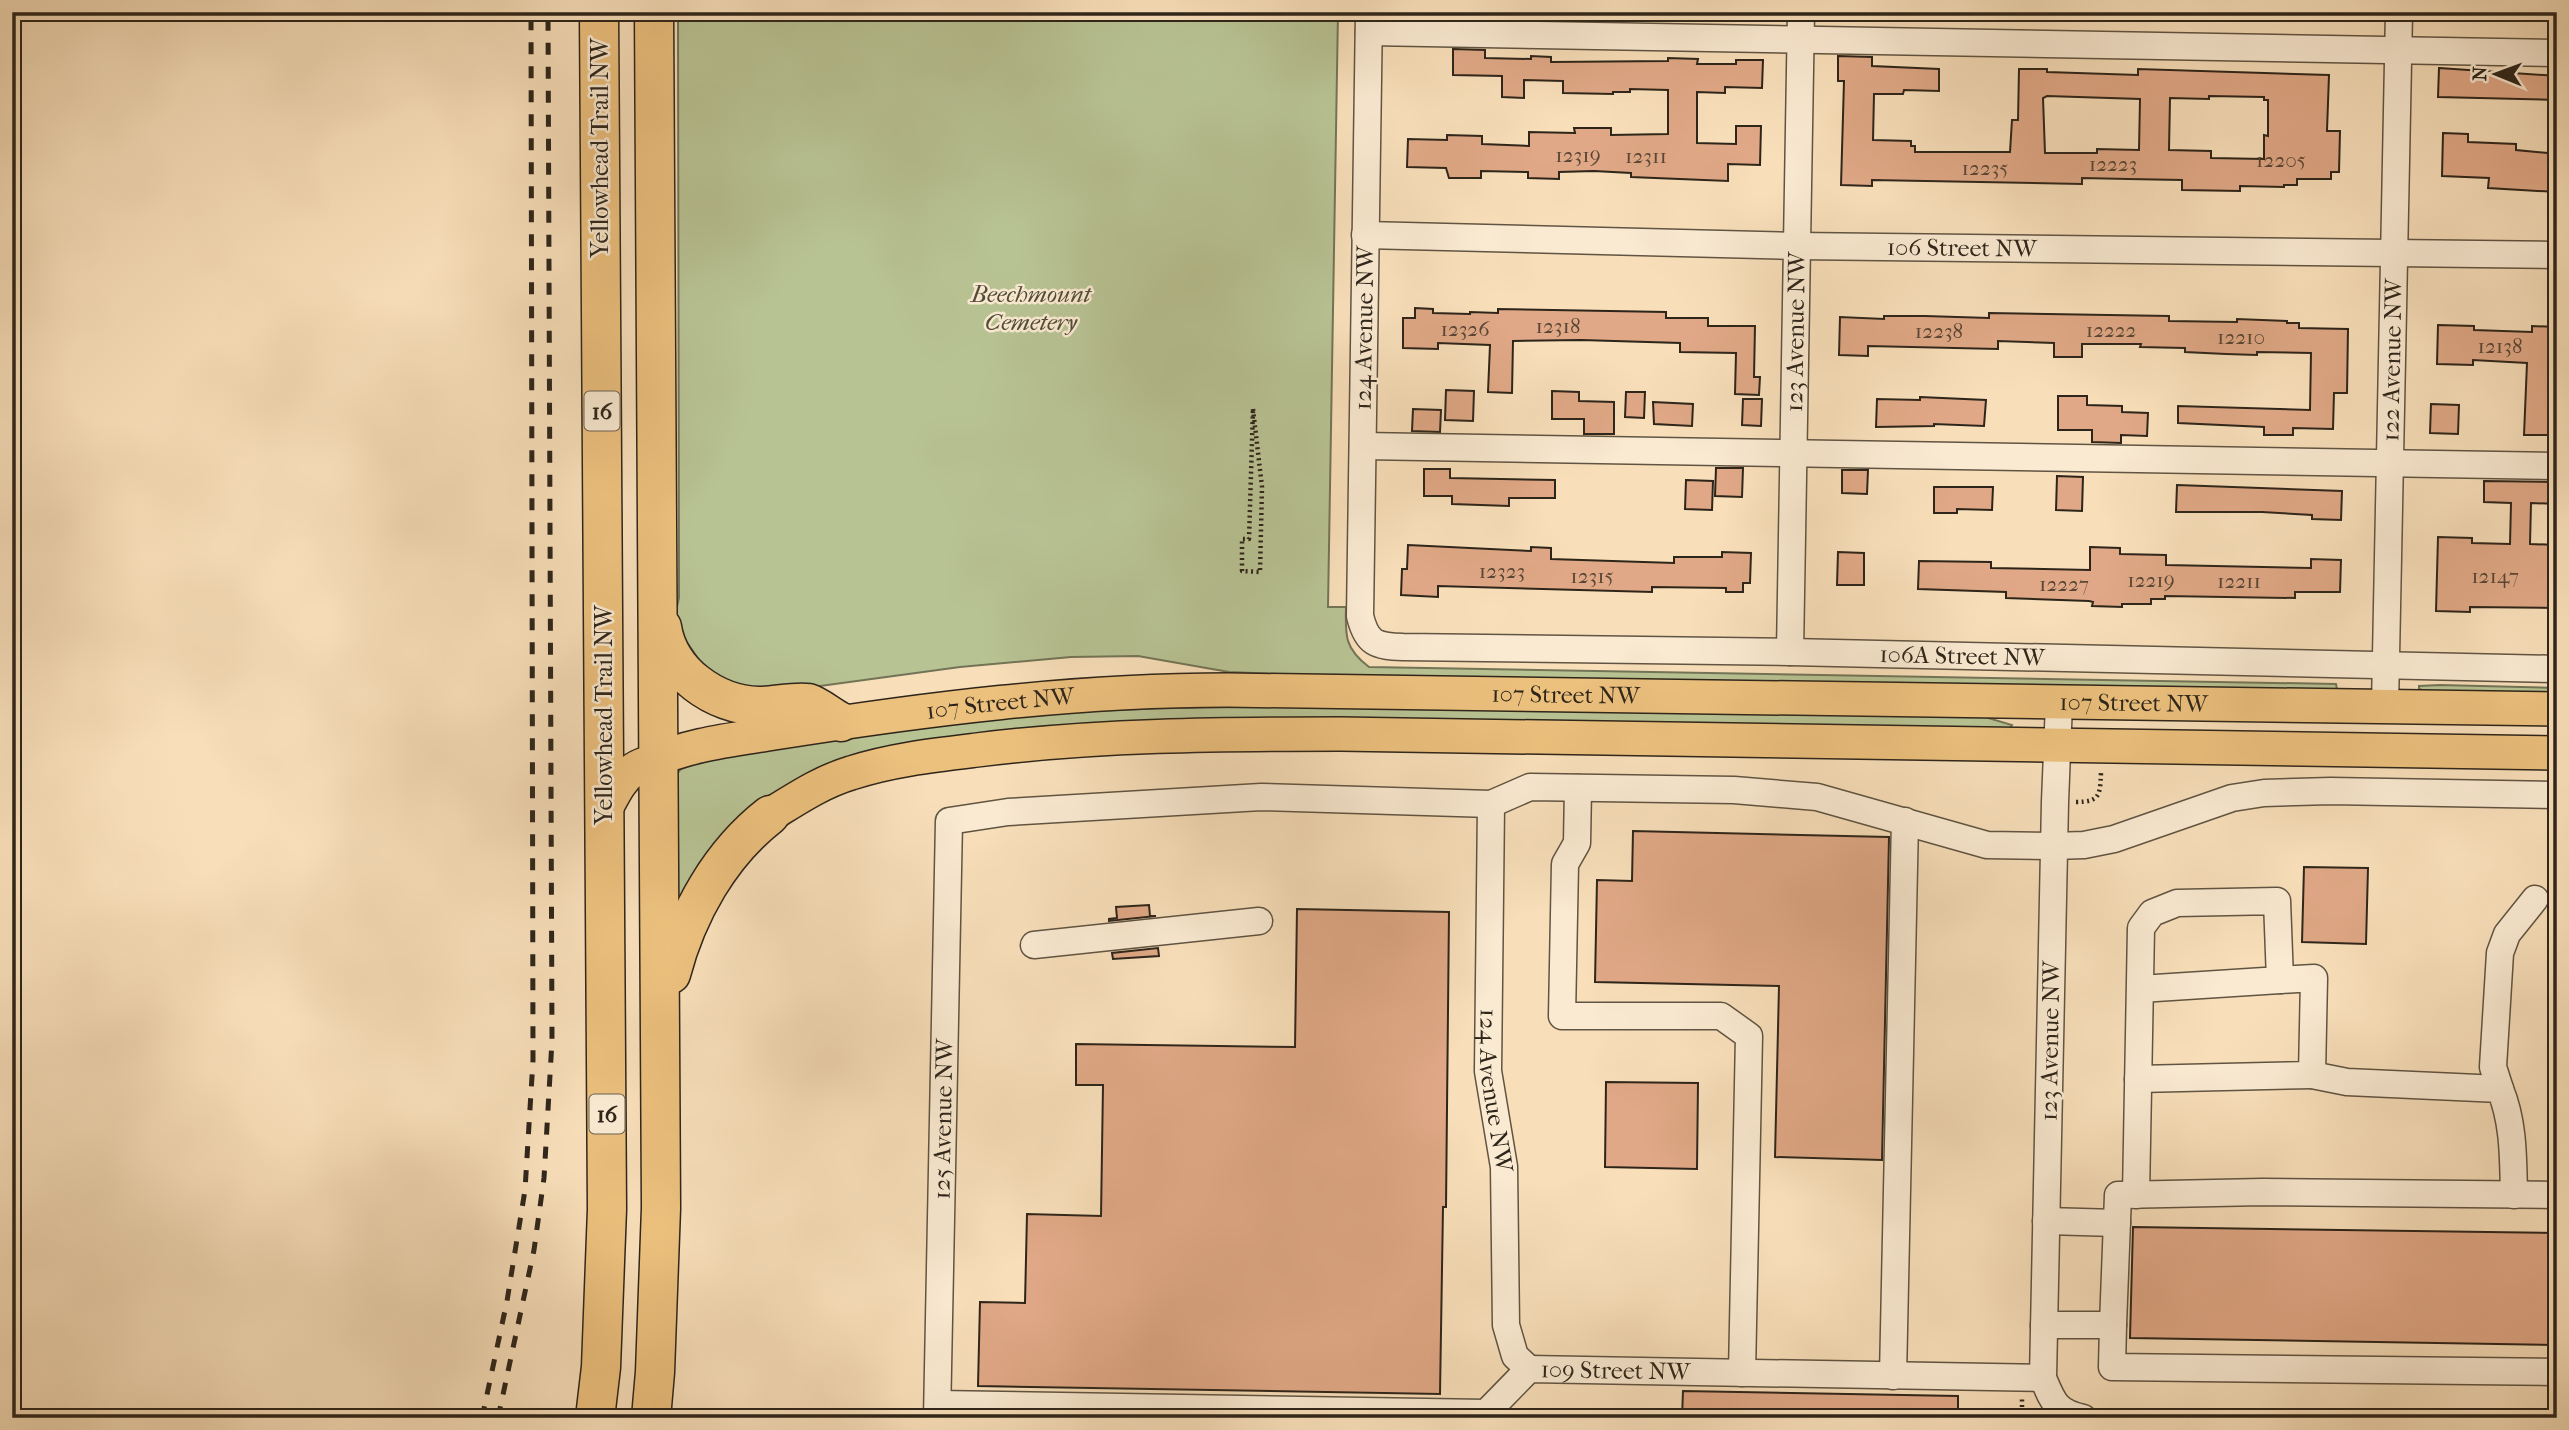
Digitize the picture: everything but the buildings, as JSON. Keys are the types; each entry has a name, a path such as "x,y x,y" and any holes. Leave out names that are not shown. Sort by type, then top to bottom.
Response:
{"highway":[{"name":"Yellowhead Trail NW","path":"595,1418 601,1367 607,1209 599,12"},
{"name":"16","path":"651,1418 659,1290 661,1049 654,12"},
{"path":"659,607 664,637 671,652 694,681 711,693 743,705 808,703 841,722"},
{"path":"661,1049 671,975 686,927 707,886 727,857 751,830 770,815"}],"main road":[{"name":"107 Street NW","path":"605,810 617,787 633,769 673,752 701,745 841,722 1002,701 1200,690 2557,709"},
{"name":"107 Street NW","path":"770,815 813,788 852,772 898,762 1028,743 1132,737 1326,734 2557,753"}],"street":[{"name":"123 Avenue NW","path":"1790,652 1801,12"},
{"name":"122 Avenue NW","path":"2385,706 2399,12"},
{"path":"1369,22 1801,40 2557,52"},
{"name":"124 Avenue NW","path":"1369,22 1360,616 1363,629 1371,641"},
{"name":"106 Street NW","path":"1365,235 1797,246 2557,255"},
{"path":"1363,446 2557,466"},
{"name":"106A Street NW","path":"1371,641 1382,646 2557,669"},
{"name":"123 Avenue NW","path":"2043,1378 2059,703"},
{"path":"1491,804 1530,787 1782,793 1817,797 1987,845 2054,846 2084,845 2114,839 2232,798 2264,793 2557,795"},
{"path":"1578,788 1577,843 1565,864 1562,1016 1721,1016 1749,1036 1742,1373"},
{"name":"125 Avenue NW","path":"938,1411 949,821 1008,812 1270,797 1491,804"},
{"name":"124 Avenue NW","path":"1491,804 1488,1071 1504,1167 1506,1325 1515,1356 1529,1369"},
{"path":"1893,1376 1905,821"},
{"path":"2514,1195 2512,1130 2493,1066 2500,953 2507,934 2535,899"},
{"path":"2136,1195 2141,928 2152,913 2177,903 2277,901 2280,980"},
{"path":"1034,945 1259,921"},
{"path":"2140,989 2314,978 2312,1075"},
{"path":"2138,1079 2312,1075 2347,1082 2500,1089"},
{"path":"2557,1195 2263,1192 2118,1195 2112,1367 2557,1372"},
{"path":"2046,1221 2117,1223"},
{"path":"2044,1325 2113,1325"},
{"name":"109 Street NW","path":"938,1411 1486,1413 1529,1369 2043,1378"},
{"path":"2043,1378 2055,1404 2067,1414 2082,1418"}],"path":[{"path":"1249,539 1252,409 1262,487 1261,540 1260,572 1242,571 1242,539 1261,540"},
{"path":"2022,1407 2022,1418"}],"green space":[{"name":"Beechmount Cemetery","path":"678,12 1338,12 1328,607 1346,607 1348,641 1355,654 1369,667 2336,684 2337,689 2329,692 1328,676 1229,672 1138,656 1071,657 960,667 820,686 764,690 730,682 704,667 682,635 676,611 679,598"},
{"path":"2419,686 2557,688 2557,698 2441,696 2419,689"},
{"path":"1376,706 1985,717 2012,725 2008,733 890,747 681,900 676,899 674,778 681,769 701,761 907,729 1032,715 1161,708"}],"railway":[{"path":"482,1418 507,1301 525,1190 533,1060 531,12"},
{"path":"498,1418 534,1250 544,1178 552,1041 548,12"}]}
